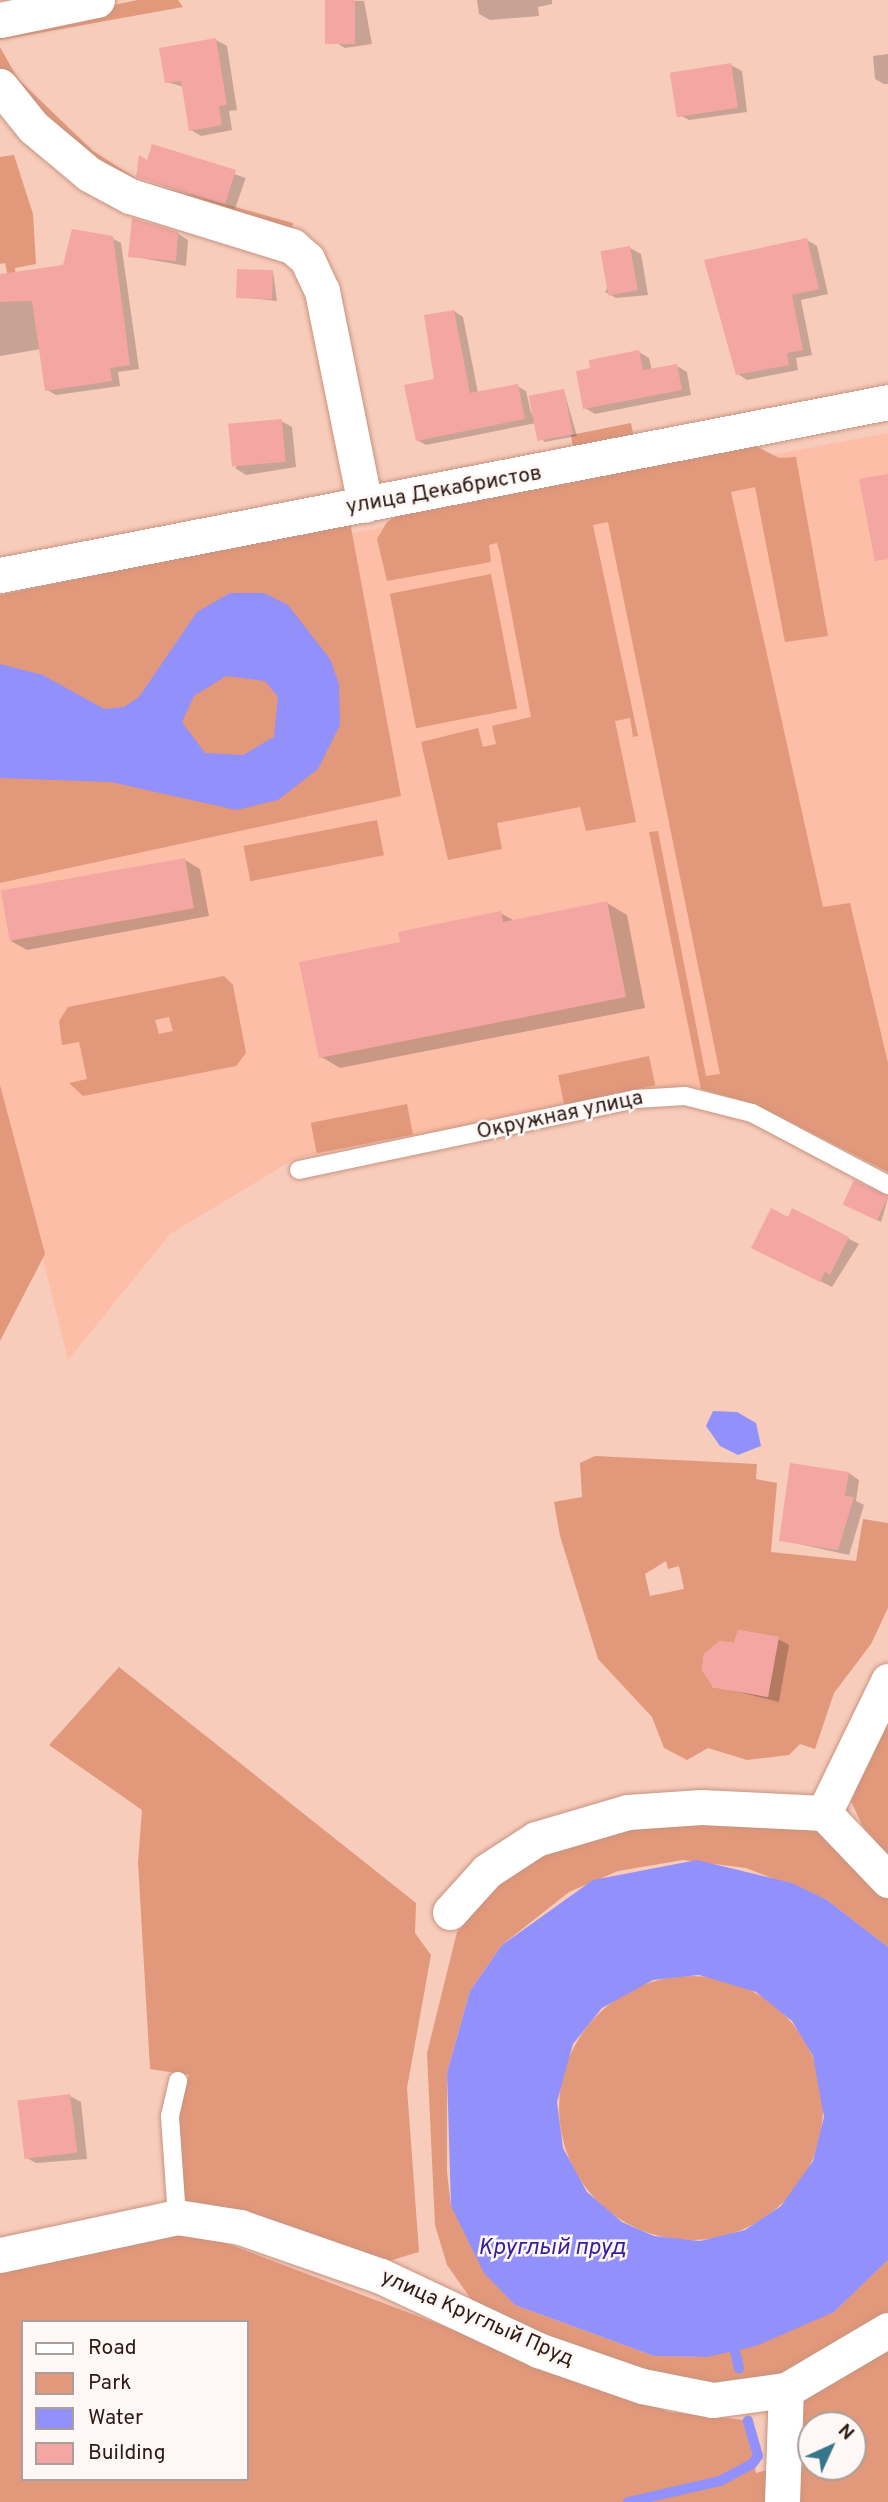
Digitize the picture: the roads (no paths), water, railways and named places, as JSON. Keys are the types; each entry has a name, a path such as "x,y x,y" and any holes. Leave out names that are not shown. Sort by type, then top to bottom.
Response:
{"street":[{"path":"0,20 97,0"},
{"path":"0,86 33,127 89,174 130,196 292,246 307,260 321,291 365,505"},
{"name":"улица Декабристов","path":"0,575 888,402"},
{"path":"824,1813 888,1681"},
{"path":"450,1912 511,1853 573,1824 701,1807 824,1813 888,1880"},
{"path":"0,2255 177,2217"},
{"name":"улица Круглый Пруд","path":"177,2217 240,2227 381,2276 526,2344 642,2386 713,2400 786,2390 888,2330"},
{"path":"782,2502 786,2390"}],"lane":[{"name":"Окружная улица","path":"299,1170 660,1096 714,1101 752,1113 888,1185"},
{"path":"177,2217 170,2116 178,2081"}],"water":[{"path":"230,593 264,593 288,605 330,659 339,684 340,725 318,769 278,800 236,810 111,782 0,778 0,664 43,675 104,709 124,707 139,697 197,612","holes":["226,676 265,681 278,697 274,737 243,755 205,753 182,722 194,696"]},
{"path":"713,1411 737,1412 756,1423 761,1446 738,1455 720,1446 706,1426"},
{"name":"Круглый пруд","path":"697,1860 792,1883 827,1900 888,1947 888,2260 834,2312 756,2346 707,2357 654,2356 515,2305 484,2273 451,2206 447,2073 470,1991 502,1945 593,1880","holes":["699,1975 756,1992 792,2021 813,2056 824,2117 813,2161 781,2206 745,2230 700,2241 654,2236 622,2222 587,2192 563,2148 557,2102 573,2044 602,2008 653,1980"]}],"waterway":[{"path":"735,2351 739,2369"},
{"path":"628,2502 720,2481 752,2464 758,2456 748,2420"}]}
